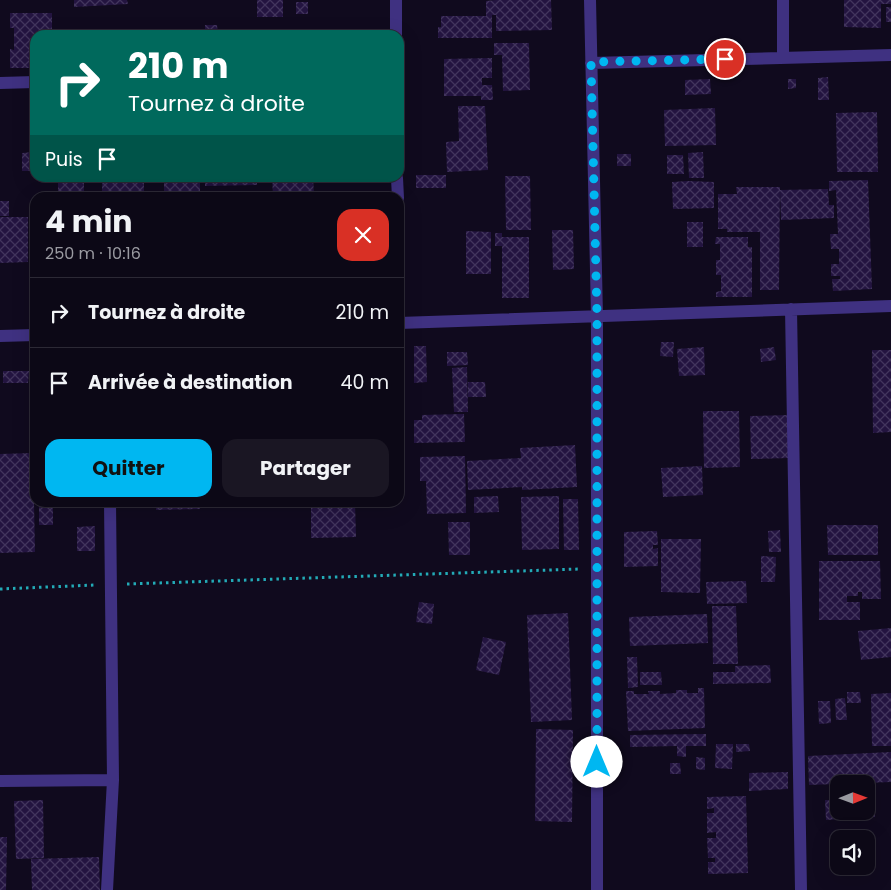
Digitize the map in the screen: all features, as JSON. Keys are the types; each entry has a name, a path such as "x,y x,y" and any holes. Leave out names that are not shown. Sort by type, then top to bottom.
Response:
{"street":[{"path":"396,0 396,30"},
{"path":"590,0 597,316 597,890"},
{"path":"783,0 783,58"},
{"path":"591,62 891,55"},
{"path":"0,83 30,82"},
{"path":"404,322 891,306"},
{"path":"791,309 801,890"},
{"path":"0,336 30,335"},
{"path":"107,890 113,780 110,507"},
{"path":"0,781 113,780"}],"path":[{"path":"0,589 596,568"}],"building":[{"path":"74,0 127,0 128,4 74,7"},
{"path":"257,0 283,0 283,17 257,17"},
{"path":"551,0 552,30 496,31 496,15 492,15 492,38 438,38 441,16 486,16 486,1"},
{"path":"844,0 891,0 891,4 881,4 881,28 844,27"},
{"path":"296,2 308,2 308,14 296,14"},
{"path":"886,7 891,7 891,22 886,22"},
{"path":"10,13 52,13 52,29 30,30 30,68 10,68 10,49 14,50 14,28 10,28"},
{"path":"205,25 217,25 218,30 205,30"},
{"path":"494,43 529,43 530,90 503,91 502,55 494,55"},
{"path":"492,58 492,78 482,78 482,85 492,85 493,100 481,100 481,96 444,96 444,59"},
{"path":"828,77 829,100 818,100 818,78"},
{"path":"710,79 711,94 685,95 685,80"},
{"path":"788,79 796,79 796,88 788,89"},
{"path":"458,106 485,106 488,170 447,172 446,142 459,141"},
{"path":"715,108 716,145 665,146 664,110"},
{"path":"877,112 878,172 837,172 836,113"},
{"path":"30,152 30,171 22,171 22,153"},
{"path":"703,152 704,178 689,178 688,153"},
{"path":"617,154 631,154 631,166 617,166"},
{"path":"667,155 683,155 684,174 667,174"},
{"path":"416,175 446,175 446,188 416,188"},
{"path":"505,176 530,176 531,230 506,230"},
{"path":"868,180 872,289 833,291 832,279 840,279 840,276 831,276 831,264 839,264 839,249 831,249 830,234 838,234 836,190 829,191 829,181"},
{"path":"58,182 84,182 84,192 58,192"},
{"path":"102,182 144,182 144,192 102,192"},
{"path":"164,182 200,182 200,192 164,192"},
{"path":"205,182 257,182 257,185 205,186"},
{"path":"272,182 313,182 314,192 273,192"},
{"path":"672,182 714,182 714,208 673,209"},
{"path":"736,187 780,187 779,290 760,290 760,232 727,232 727,229 718,229 718,194 737,194"},
{"path":"828,189 829,205 834,205 834,218 781,220 780,190"},
{"path":"0,201 9,201 9,216 0,216"},
{"path":"0,217 28,217 28,262 0,263"},
{"path":"687,222 703,222 703,247 687,247"},
{"path":"552,230 573,230 574,269 553,270"},
{"path":"466,231 491,232 491,274 466,274"},
{"path":"495,233 502,233 502,237 529,237 529,298 502,298 502,246 495,246"},
{"path":"716,237 748,237 748,247 752,247 752,297 716,297 716,292 721,291 721,275 716,275 716,260 720,260 720,244 715,244"},
{"path":"661,342 674,342 673,357 660,356"},
{"path":"414,346 426,346 427,382 414,383"},
{"path":"704,347 705,375 679,376 677,349"},
{"path":"774,347 776,360 761,362 760,349"},
{"path":"872,350 891,350 891,432 873,433"},
{"path":"447,352 467,352 468,365 447,366"},
{"path":"467,367 468,412 454,412 452,368"},
{"path":"3,371 29,371 28,383 3,383"},
{"path":"468,382 485,382 486,397 468,397"},
{"path":"703,411 739,411 740,467 704,468"},
{"path":"464,414 465,442 414,443 414,420 422,420 422,415"},
{"path":"788,415 789,458 751,459 750,416"},
{"path":"575,445 577,487 522,490 522,487 468,490 467,461 521,458 520,448"},
{"path":"30,453 30,507 34,507 35,552 0,553 0,454"},
{"path":"465,456 466,513 427,514 426,481 420,481 420,457"},
{"path":"702,466 703,495 663,497 661,468"},
{"path":"498,496 499,512 474,513 474,497"},
{"path":"559,496 559,549 522,550 521,497"},
{"path":"563,499 578,499 579,550 564,550"},
{"path":"39,507 53,507 53,525 39,525"},
{"path":"156,507 200,507 200,509 156,510"},
{"path":"311,507 355,507 356,537 311,538"},
{"path":"448,522 470,522 470,555 449,555"},
{"path":"827,525 878,525 878,555 828,555"},
{"path":"95,526 95,551 77,551 77,527"},
{"path":"780,530 781,552 769,552 768,531"},
{"path":"657,531 658,545 653,545 653,549 658,548 658,566 624,567 624,532"},
{"path":"661,539 701,539 700,593 661,592"},
{"path":"761,556 776,557 775,582 761,582"},
{"path":"819,561 880,561 881,599 862,599 862,592 858,592 858,596 847,596 847,602 860,602 860,620 819,620"},
{"path":"746,581 747,603 707,604 706,582"},
{"path":"419,602 434,604 432,624 416,622"},
{"path":"712,606 736,606 738,664 713,664"},
{"path":"568,613 572,720 531,722 527,615"},
{"path":"707,614 708,643 630,646 629,617"},
{"path":"891,628 891,657 861,660 858,631"},
{"path":"483,637 506,642 499,675 476,670"},
{"path":"627,657 637,657 638,687 628,688"},
{"path":"770,665 771,683 713,684 713,672 735,672 735,666"},
{"path":"640,672 661,672 662,685 640,685"},
{"path":"698,688 704,688 705,728 628,731 626,691 634,691 634,694 649,694 648,691 660,691 660,694 676,693 676,690 698,693"},
{"path":"847,692 860,692 861,703 847,703"},
{"path":"891,693 891,746 872,746 871,694"},
{"path":"845,698 847,720 836,720 835,699"},
{"path":"818,701 830,701 831,723 819,724"},
{"path":"536,729 573,730 572,822 535,821"},
{"path":"706,734 706,746 686,746 686,757 677,756 677,746 630,747 630,735"},
{"path":"716,744 733,744 732,769 715,768"},
{"path":"736,744 749,744 750,751 736,752"},
{"path":"891,752 891,782 875,783 875,775 830,775 830,784 809,785 808,756"},
{"path":"696,757 705,758 705,770 696,769"},
{"path":"670,763 680,763 681,774 670,774"},
{"path":"788,772 788,789 749,791 749,773"},
{"path":"746,796 748,873 708,874 708,862 715,862 715,858 708,858 707,838 716,838 716,832 707,833 707,813 714,813 714,808 707,809 707,797"},
{"path":"43,800 44,858 16,859 14,801"},
{"path":"825,800 830,800 830,820 826,820"},
{"path":"0,837 7,837 6,890 0,890"},
{"path":"99,857 100,890 32,890 31,859"}],"route":[{"path":"597,762 597,316 591,62 725,59"}]}
